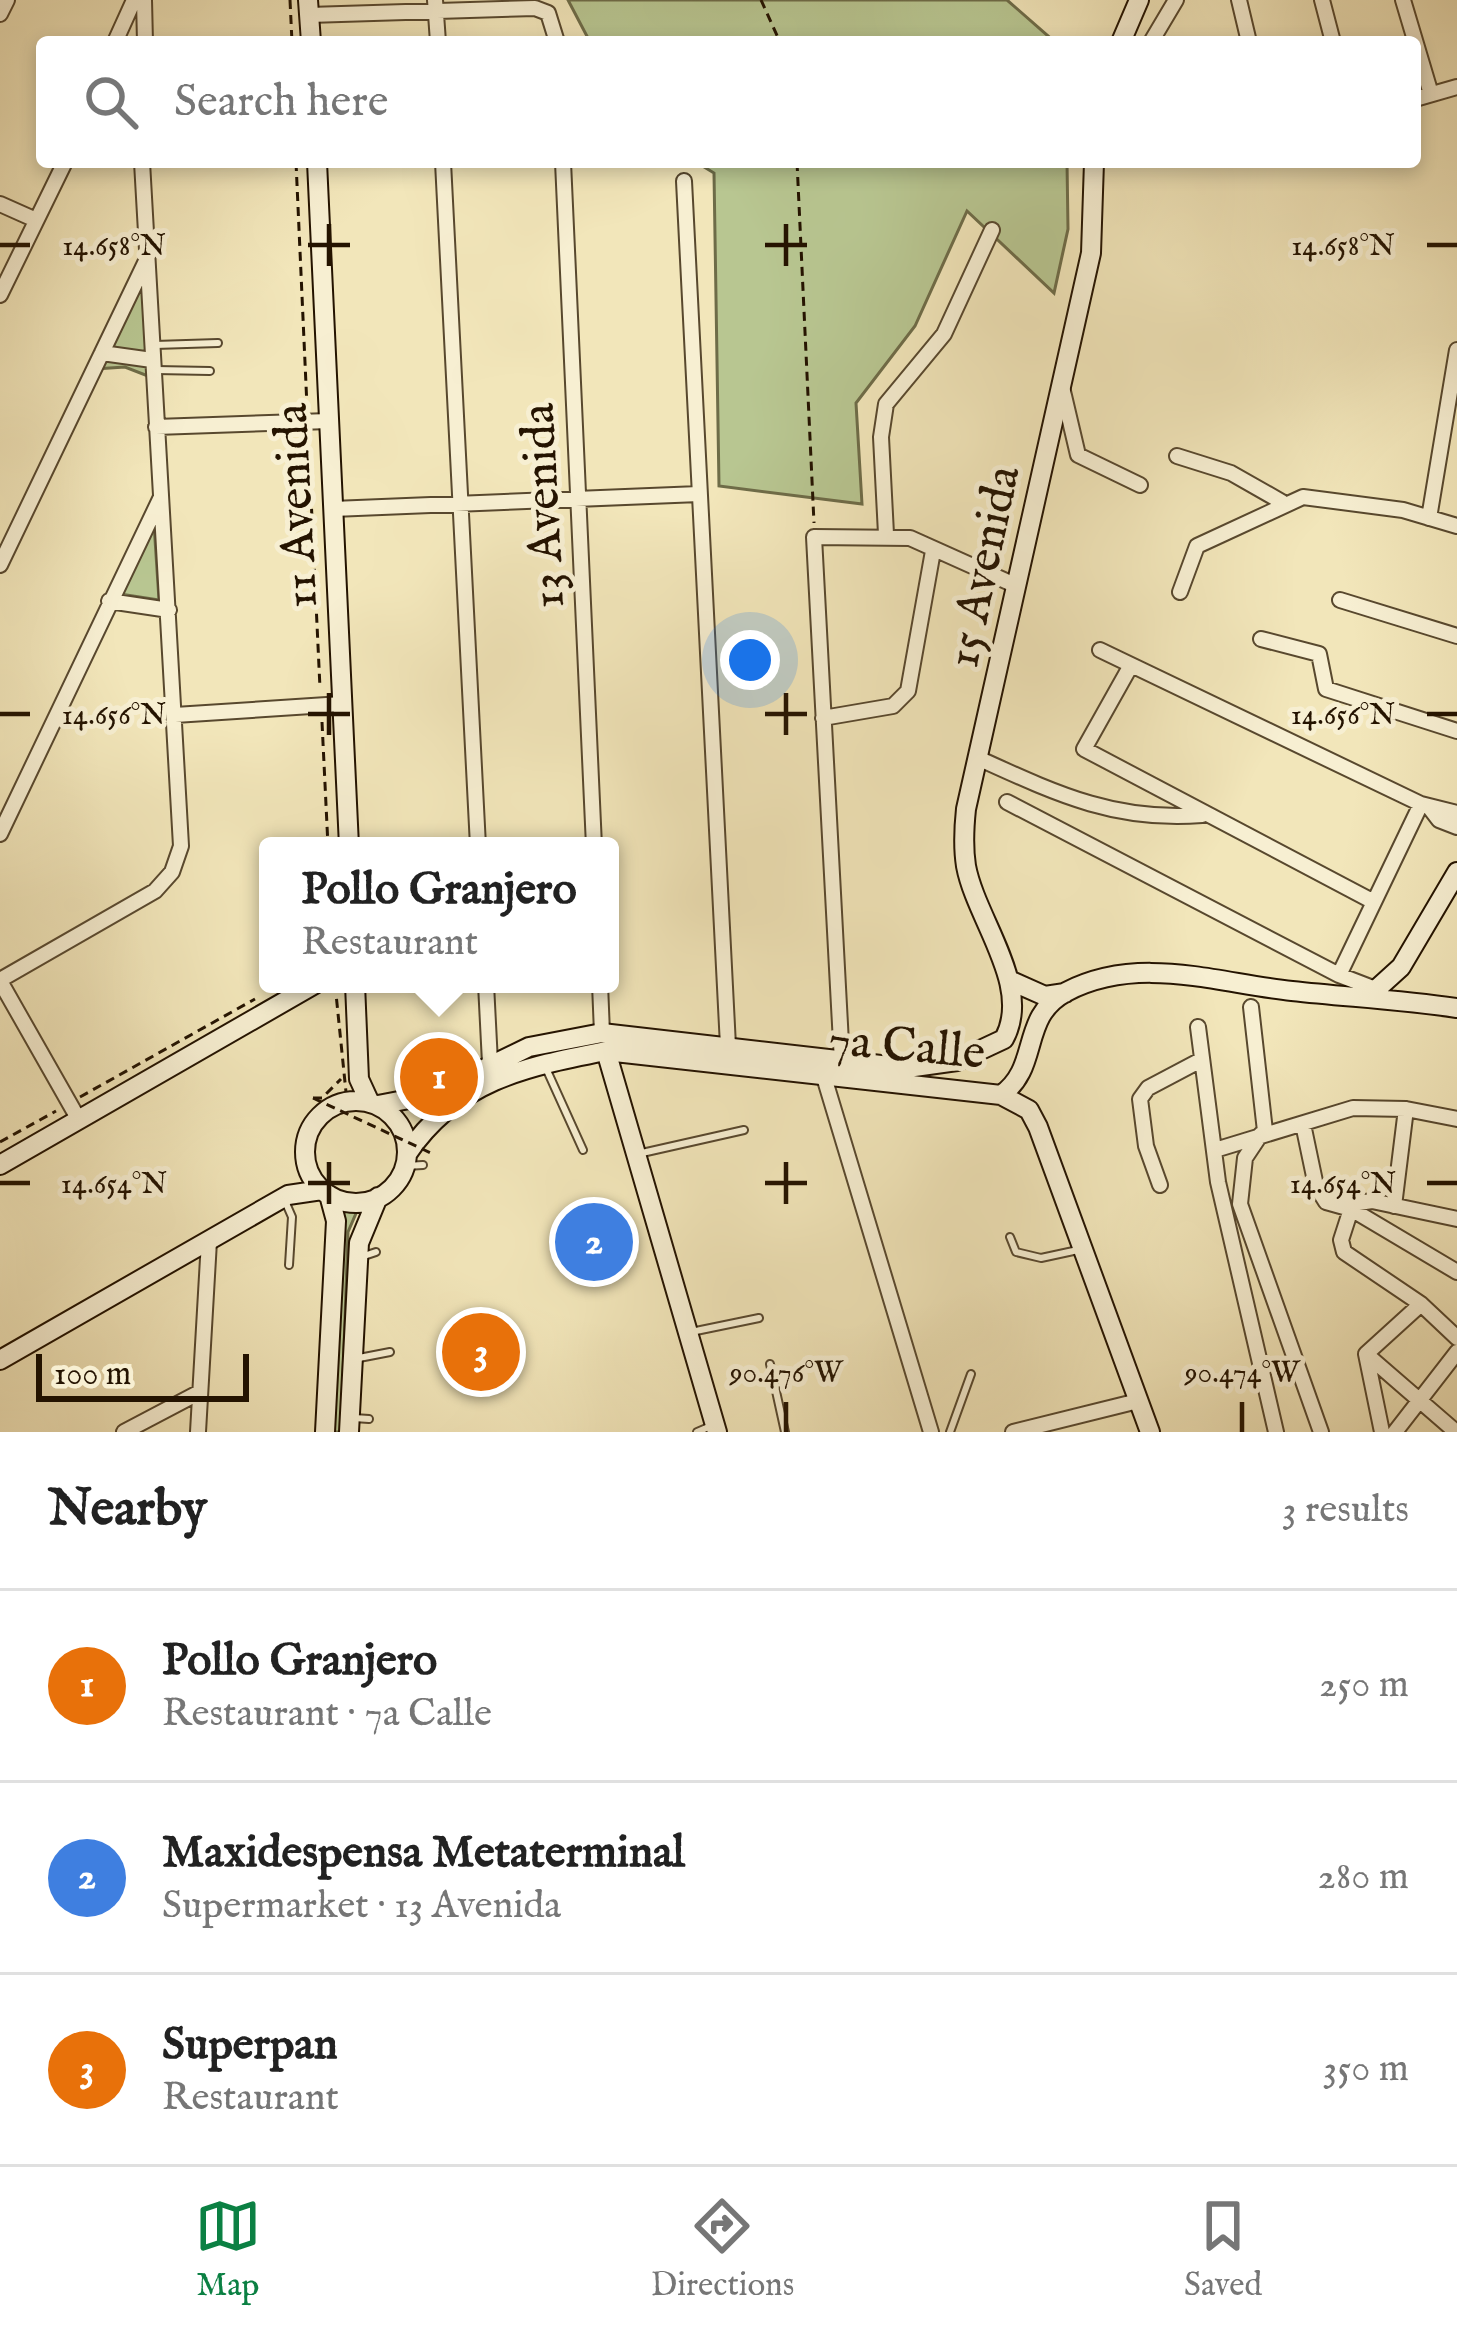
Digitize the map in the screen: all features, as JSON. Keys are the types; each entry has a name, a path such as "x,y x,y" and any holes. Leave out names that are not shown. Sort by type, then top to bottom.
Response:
{"main road":[{"path":"1123,36 1139,0"},
{"name":"11 Avenida","path":"317,168 349,837"},
{"name":"15 Avenida","path":"1009,980 966,868 966,809 1091,253 1094,168"},
{"path":"1373,993 1401,967 1457,872"},
{"path":"1401,967 1420,1002"},
{"path":"1009,980 1045,996 1125,973 1152,971 1373,993 1457,1008"},
{"name":"7a Calle","path":"362,1103 430,1095 490,1063 547,1042 728,1046 907,1068 995,1048 1010,1029 1009,980"},
{"path":"0,1166 74,1112 298,993"},
{"path":"0,1332 5,1356 286,1197 326,1192 345,1201 378,1197 391,1189 412,1162 400,1125 362,1103 350,1078 355,993"},
{"name":"7a Calle","path":"412,1162 433,1127 480,1088 604,1042 824,1077 1007,1090 1027,1067 1038,1015 1065,993"},
{"path":"604,1042 688,1333 710,1430"},
{"path":"985,1051 1009,1061 1007,1090 1029,1110 1038,1127 1150,1432"},
{"path":"1027,1067 1038,1127"},
{"path":"325,1432 336,1221 326,1192 308,1168 306,1143 316,1120 362,1103"},
{"path":"286,1197 308,1168"},
{"path":"356,1423 353,1358 366,1255 363,1229 378,1197"}],"street":[{"path":"0,14 7,0"},
{"path":"118,36 134,0"},
{"path":"144,0 145,36"},
{"path":"1155,36 1176,0"},
{"path":"1239,0 1248,36"},
{"path":"1322,0 1331,36"},
{"path":"1403,0 1414,36"},
{"path":"436,6 438,36"},
{"path":"309,8 535,8 548,13 557,34"},
{"path":"1421,60 1431,94"},
{"path":"1421,97 1457,87"},
{"path":"0,295 62,168"},
{"path":"74,1112 0,981 147,896 172,872 181,845 142,168"},
{"path":"443,168 477,837"},
{"name":"13 Avenida","path":"563,168 594,837"},
{"path":"684,181 728,1046"},
{"path":"0,204 36,220"},
{"path":"886,534 881,437 886,404 944,334 992,230"},
{"path":"0,565 146,259"},
{"path":"1429,518 1457,350"},
{"path":"102,353 152,358"},
{"path":"1061,382 1078,455 1141,485"},
{"path":"156,428 329,421"},
{"path":"1177,456 1231,473 1282,502"},
{"path":"0,833 4,813 163,494"},
{"path":"333,509 699,494"},
{"path":"1180,592 1197,546 1282,502 1323,496 1457,526"},
{"path":"842,1062 814,536 910,538 1017,586"},
{"path":"823,718 884,709 908,691 933,551"},
{"path":"1340,600 1457,636"},
{"path":"109,602 169,610"},
{"path":"1262,639 1318,654 1326,689 1457,731"},
{"path":"1100,650 1425,806 1457,827"},
{"path":"1130,667 1084,749 1374,902"},
{"path":"175,715 342,704"},
{"path":"980,759 1110,812 1161,818 1202,815"},
{"path":"1007,802 1373,993"},
{"path":"1425,806 1457,813"},
{"path":"1344,977 1374,902 1425,806"},
{"path":"486,993 490,1063"},
{"path":"601,993 604,1042"},
{"path":"1251,1007 1263,1133 1246,1159 1240,1204 1321,1432"},
{"path":"1198,1027 1222,1205 1276,1432"},
{"path":"1160,1184 1146,1146 1140,1099 1148,1088 1201,1060"},
{"path":"824,1077 931,1432"},
{"path":"1215,1150 1352,1108 1406,1109 1457,1119"},
{"path":"1394,1206 1406,1109"},
{"path":"1303,1124 1319,1195 1457,1272"},
{"path":"1345,1207 1361,1201 1457,1219"},
{"path":"1345,1207 1342,1249 1421,1304 1457,1339"},
{"path":"198,1432 209,1240"},
{"path":"1366,1354 1421,1304"},
{"path":"1395,1432 1457,1352"},
{"path":"1366,1354 1420,1396 1456,1432"},
{"path":"1366,1354 1382,1432"},
{"path":"124,1432 200,1392"},
{"path":"1013,1432 1138,1401"}],"lane":[{"path":"152,358 218,343"},
{"path":"152,358 210,370"},
{"path":"544,1063 584,1150"},
{"path":"638,1154 745,1130"},
{"path":"286,1197 292,1217 289,1265"},
{"path":"1010,1238 1016,1252 1028,1257 1082,1249"},
{"path":"688,1333 759,1318"},
{"path":"353,1358 391,1352"},
{"path":"770,1364 785,1432"},
{"path":"950,1432 971,1374"}],"path":[{"path":"290,0 292,36"},
{"path":"761,0 777,36"},
{"path":"296,168 328,837"},
{"path":"797,168 814,536"},
{"path":"336,993 350,1078 362,1103"},
{"path":"0,1142 74,1112 261,995"},
{"path":"350,1078 322,1099 318,1094 313,1098 434,1154"}],"green space":[{"path":"568,0 1007,0 1048,36 587,36"},
{"path":"706,168 1067,168 1068,229 1054,293 967,211 915,326 856,403 862,504 719,486 714,173"},
{"path":"146,259 153,378 125,367 94,369"},
{"path":"154,524 159,600 120,594"},
{"path":"343,1211 357,1211 348,1232 341,1432 334,1432"}],"place":[{"name":"Pollo Granjero","path":"439,1077"},
{"name":"Maxidespensa Metaterminal","path":"594,1242"},
{"name":"Superpan","path":"481,1352"}]}
